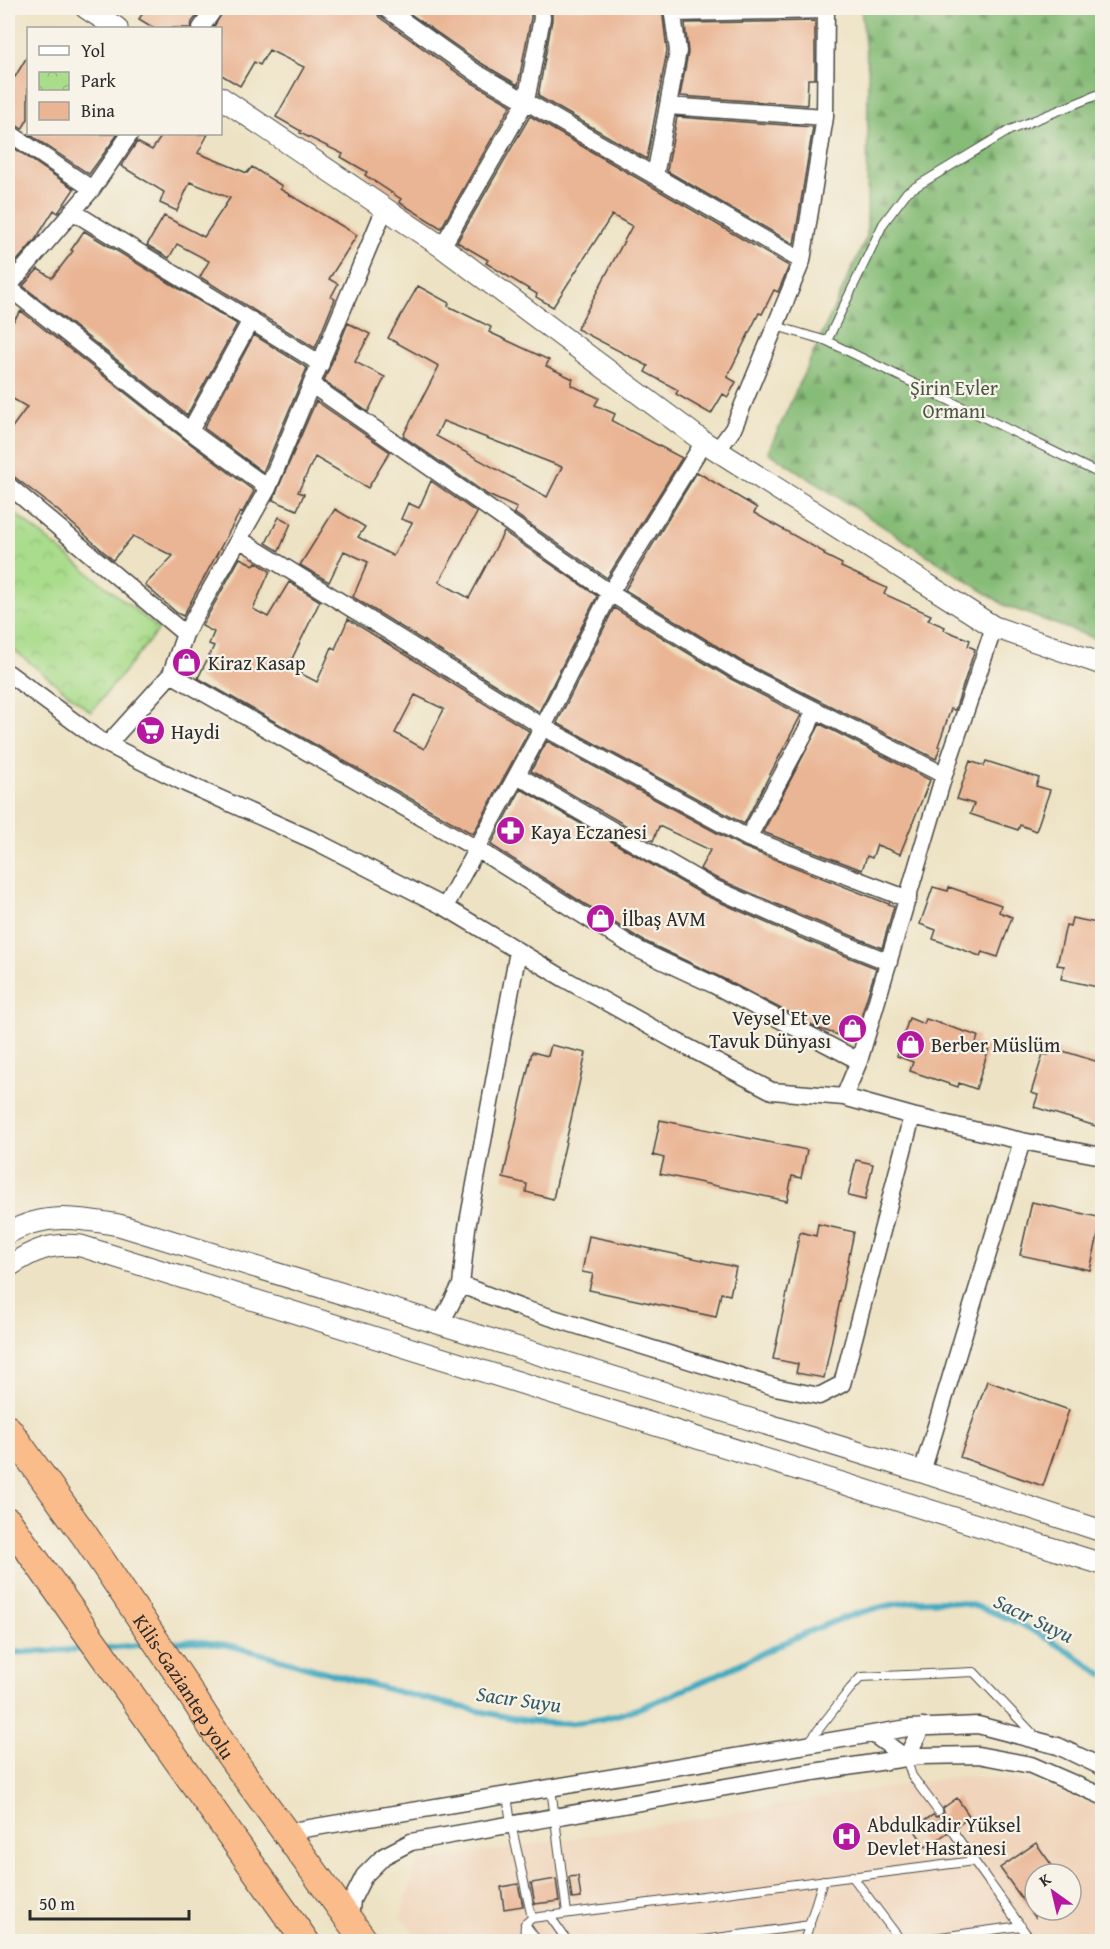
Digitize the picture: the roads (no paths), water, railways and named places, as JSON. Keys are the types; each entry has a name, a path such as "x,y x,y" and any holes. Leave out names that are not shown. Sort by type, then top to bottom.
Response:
{"highway":[{"name":"Kilis-Gaziantep yolu","path":"8,1429 85,1536 228,1753 358,1931"},
{"path":"8,1521 17,1548 44,1571 306,1941"}],"street":[{"path":"86,8 112,19"},
{"path":"202,27 215,8"},
{"path":"385,8 475,72 802,261"},
{"path":"442,247 526,101 542,8"},
{"path":"445,907 543,727 610,593 711,446 733,429 802,261 825,117 826,9 672,10 678,51 655,176"},
{"path":"222,98 442,247 711,446 994,627 1102,664"},
{"path":"669,106 825,117"},
{"path":"8,132 92,189"},
{"path":"129,135 92,189 8,287 190,431 268,488"},
{"path":"108,744 171,674 185,634 268,488 385,207"},
{"path":"72,211 321,364"},
{"path":"190,431 250,320"},
{"path":"312,385 610,593 736,670 944,775"},
{"path":"8,485 185,634"},
{"path":"239,539 543,727 748,838 908,898"},
{"path":"844,1097 859,1061 944,775 994,627"},
{"path":"8,673 108,744 185,783 316,842 445,907 674,1040 772,1091 844,1097 912,1116 1022,1141 1102,1156"},
{"path":"171,674 477,849 637,949 714,985 859,1061"},
{"path":"748,838 808,727 814,710"},
{"path":"517,775 709,886 889,962"},
{"path":"441,1323 461,1285 467,1228 518,951"},
{"path":"461,1285 524,1310 775,1388 819,1396 842,1384 912,1116"},
{"path":"922,1472 1022,1141"},
{"path":"8,1233 44,1220 70,1217 119,1225 922,1472 1102,1531"},
{"path":"8,1267 23,1257 44,1248 56,1245 81,1246 1102,1564"},
{"path":"286,1832 922,1727 978,1725 1058,1746 1102,1767"},
{"path":"906,1758 922,1727"},
{"path":"873,1734 906,1758"},
{"path":"358,1931 351,1900 364,1876 384,1856 411,1842 794,1775 918,1756 978,1755 1031,1765 1102,1796"}],"lane":[{"path":"827,341 883,224 907,192 1010,130 1102,93"},
{"path":"776,326 827,341 1102,476"},
{"path":"805,1745 861,1677 974,1672 1039,1740"},
{"path":"906,1758 912,1776 938,1811"},
{"path":"551,1788 567,1913"},
{"path":"507,1795 528,1921 538,1941"},
{"path":"952,1830 1032,1941"},
{"path":"528,1921 567,1913 974,1861"},
{"path":"852,1876 903,1941 1021,1926"},
{"path":"804,1941 823,1880"},
{"path":"549,1916 568,1941"},
{"path":"524,1941 528,1921"},
{"path":"688,1941 810,1925"}],"waterway":[{"name":"Sacır Suyu","path":"167,1643 193,1641 226,1645 474,1710 511,1718 562,1724 607,1718 654,1703 796,1637 866,1611 902,1603 937,1601 971,1605 1006,1617 1056,1643 1102,1674"},
{"name":"Sacır Suyu","path":"107,1648 148,1644"},
{"name":"Sacır Suyu","path":"8,1653 88,1649"}],"place":[{"name":"Kiraz Kasap","path":"187,662"},
{"name":"Haydi","path":"150,731"},
{"name":"Kaya Eczanesi","path":"510,831"},
{"name":"İlbaş AVM","path":"601,918"},
{"name":"Veysel Et ve Tavuk Dünyası","path":"852,1028"},
{"name":"Berber Müslüm","path":"910,1044"},
{"name":"Abdulkadir Yüksel Devlet Hastanesi","path":"846,1836"}],"park label":[{"name":"Şirin Evler Ormanı","path":"954,398"}]}
